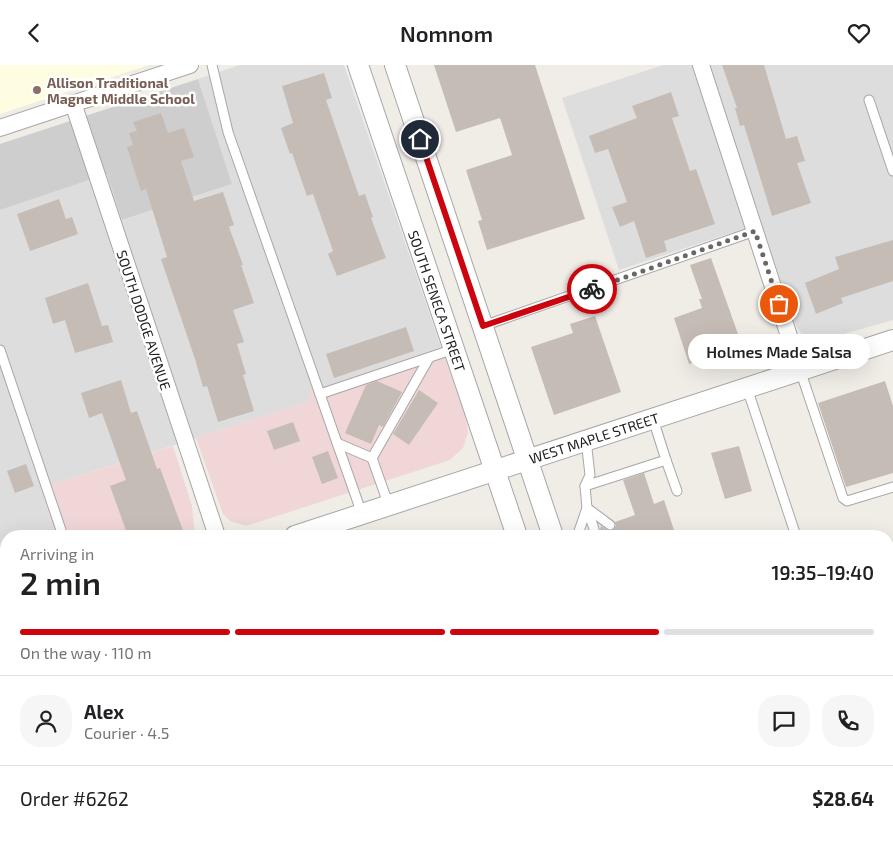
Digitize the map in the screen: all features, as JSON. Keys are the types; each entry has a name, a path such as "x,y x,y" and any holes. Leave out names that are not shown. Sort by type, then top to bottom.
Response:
{"street":[{"path":"0,127 190,65"},
{"name":"SOUTH SENECA STREET","path":"358,65 515,530"},
{"path":"395,65 551,530"},
{"path":"701,65 800,370"},
{"name":"SOUTH DODGE AVENUE","path":"73,103 215,530"},
{"name":"WEST MAPLE STREET","path":"313,530 893,340"}],"lane":[{"path":"212,65 228,132 362,514"},
{"path":"870,100 893,171"},
{"path":"483,326 755,231"},
{"path":"320,394 454,349"},
{"path":"0,350 61,530"},
{"path":"388,506 372,457 429,358"},
{"path":"800,370 843,498 847,501 893,487"},
{"path":"747,388 794,530"},
{"path":"653,419 677,491"},
{"path":"586,440 590,475 585,486 587,507 594,529"},
{"path":"337,443 372,457"},
{"path":"585,486 666,460"},
{"path":"587,507 610,525"},
{"path":"579,530 587,507"}],"shaded area":[{"name":"Allison Traditional Magnet Middle School","path":"0,65 149,65 0,114"},
{"path":"240,65 344,65 441,347 310,392 311,401 41,488 54,530 0,530 0,210 107,174 123,220 232,184 198,79"},
{"path":"663,65 893,65 893,320 812,343 803,336 796,326 761,223 619,270 562,98"},
{"path":"198,79 232,184 122,220 107,174 0,210 0,144"},
{"path":"441,347 465,415 468,432 463,448 450,460 246,526 230,521 223,514 196,438 311,401 309,392"},
{"path":"173,446 192,506 194,530 54,530 41,488"}],"building":[{"path":"434,65 535,65 585,219 487,250 478,221 482,220 466,170 512,155 500,118 456,132"},
{"path":"722,65 764,65 786,139 797,136 805,161 797,163 811,203 772,216 744,125 740,126 735,108 737,108"},
{"path":"324,73 332,98 326,100 359,196 365,194 373,217 371,218 386,258 337,276 328,254 333,251 313,194 307,196 281,128 293,123 282,86"},
{"path":"671,92 679,116 672,118 690,171 696,169 715,224 664,241 667,251 646,258 634,221 620,227 612,207 627,202 608,149 595,153 589,136 637,118 632,106"},
{"path":"161,113 168,133 184,128 194,157 181,161 194,201 223,192 234,225 229,227 254,303 233,310 244,342 237,344 246,374 243,375 254,411 218,422 207,386 203,387 161,259 167,257 146,189 141,191 127,147 133,145 129,133 137,131 133,122"},
{"path":"59,199 66,219 72,217 78,234 30,251 17,214"},
{"path":"893,240 893,281 841,298 843,303 816,314 805,283 839,269 835,257"},
{"path":"711,258 743,348 689,364 674,318 702,308 699,299 702,299 690,265"},
{"path":"88,283 102,326 108,325 113,342 75,353 65,320 53,324 45,298"},
{"path":"595,316 621,392 554,415 531,347 573,333 570,324"},
{"path":"406,327 414,351 334,378 326,354"},
{"path":"121,380 131,413 137,411 157,469 160,468 183,530 126,530 110,486 126,480 102,413 89,418 81,393"},
{"path":"377,381 402,392 383,427 379,425 371,444 345,433 366,385"},
{"path":"885,381 893,406 893,473 846,487 818,403"},
{"path":"419,390 438,403 409,445 393,434"},
{"path":"293,422 300,441 274,450 267,431"},
{"path":"739,446 752,491 725,499 711,453"},
{"path":"328,451 338,478 322,484 312,457"},
{"path":"26,464 34,486 15,493 7,471"},
{"path":"644,473 654,504 664,500 674,530 613,530 616,526 615,522 635,515 623,480"}],"way so far":[{"path":"592,289 755,231 779,304"}],"place":[{"name":"Allison Traditional Magnet Middle School","path":"37,90"},
{"name":"Holmes Made Salsa","path":"779,304"}],"route":[{"path":"420,139 483,326 592,289"}]}
